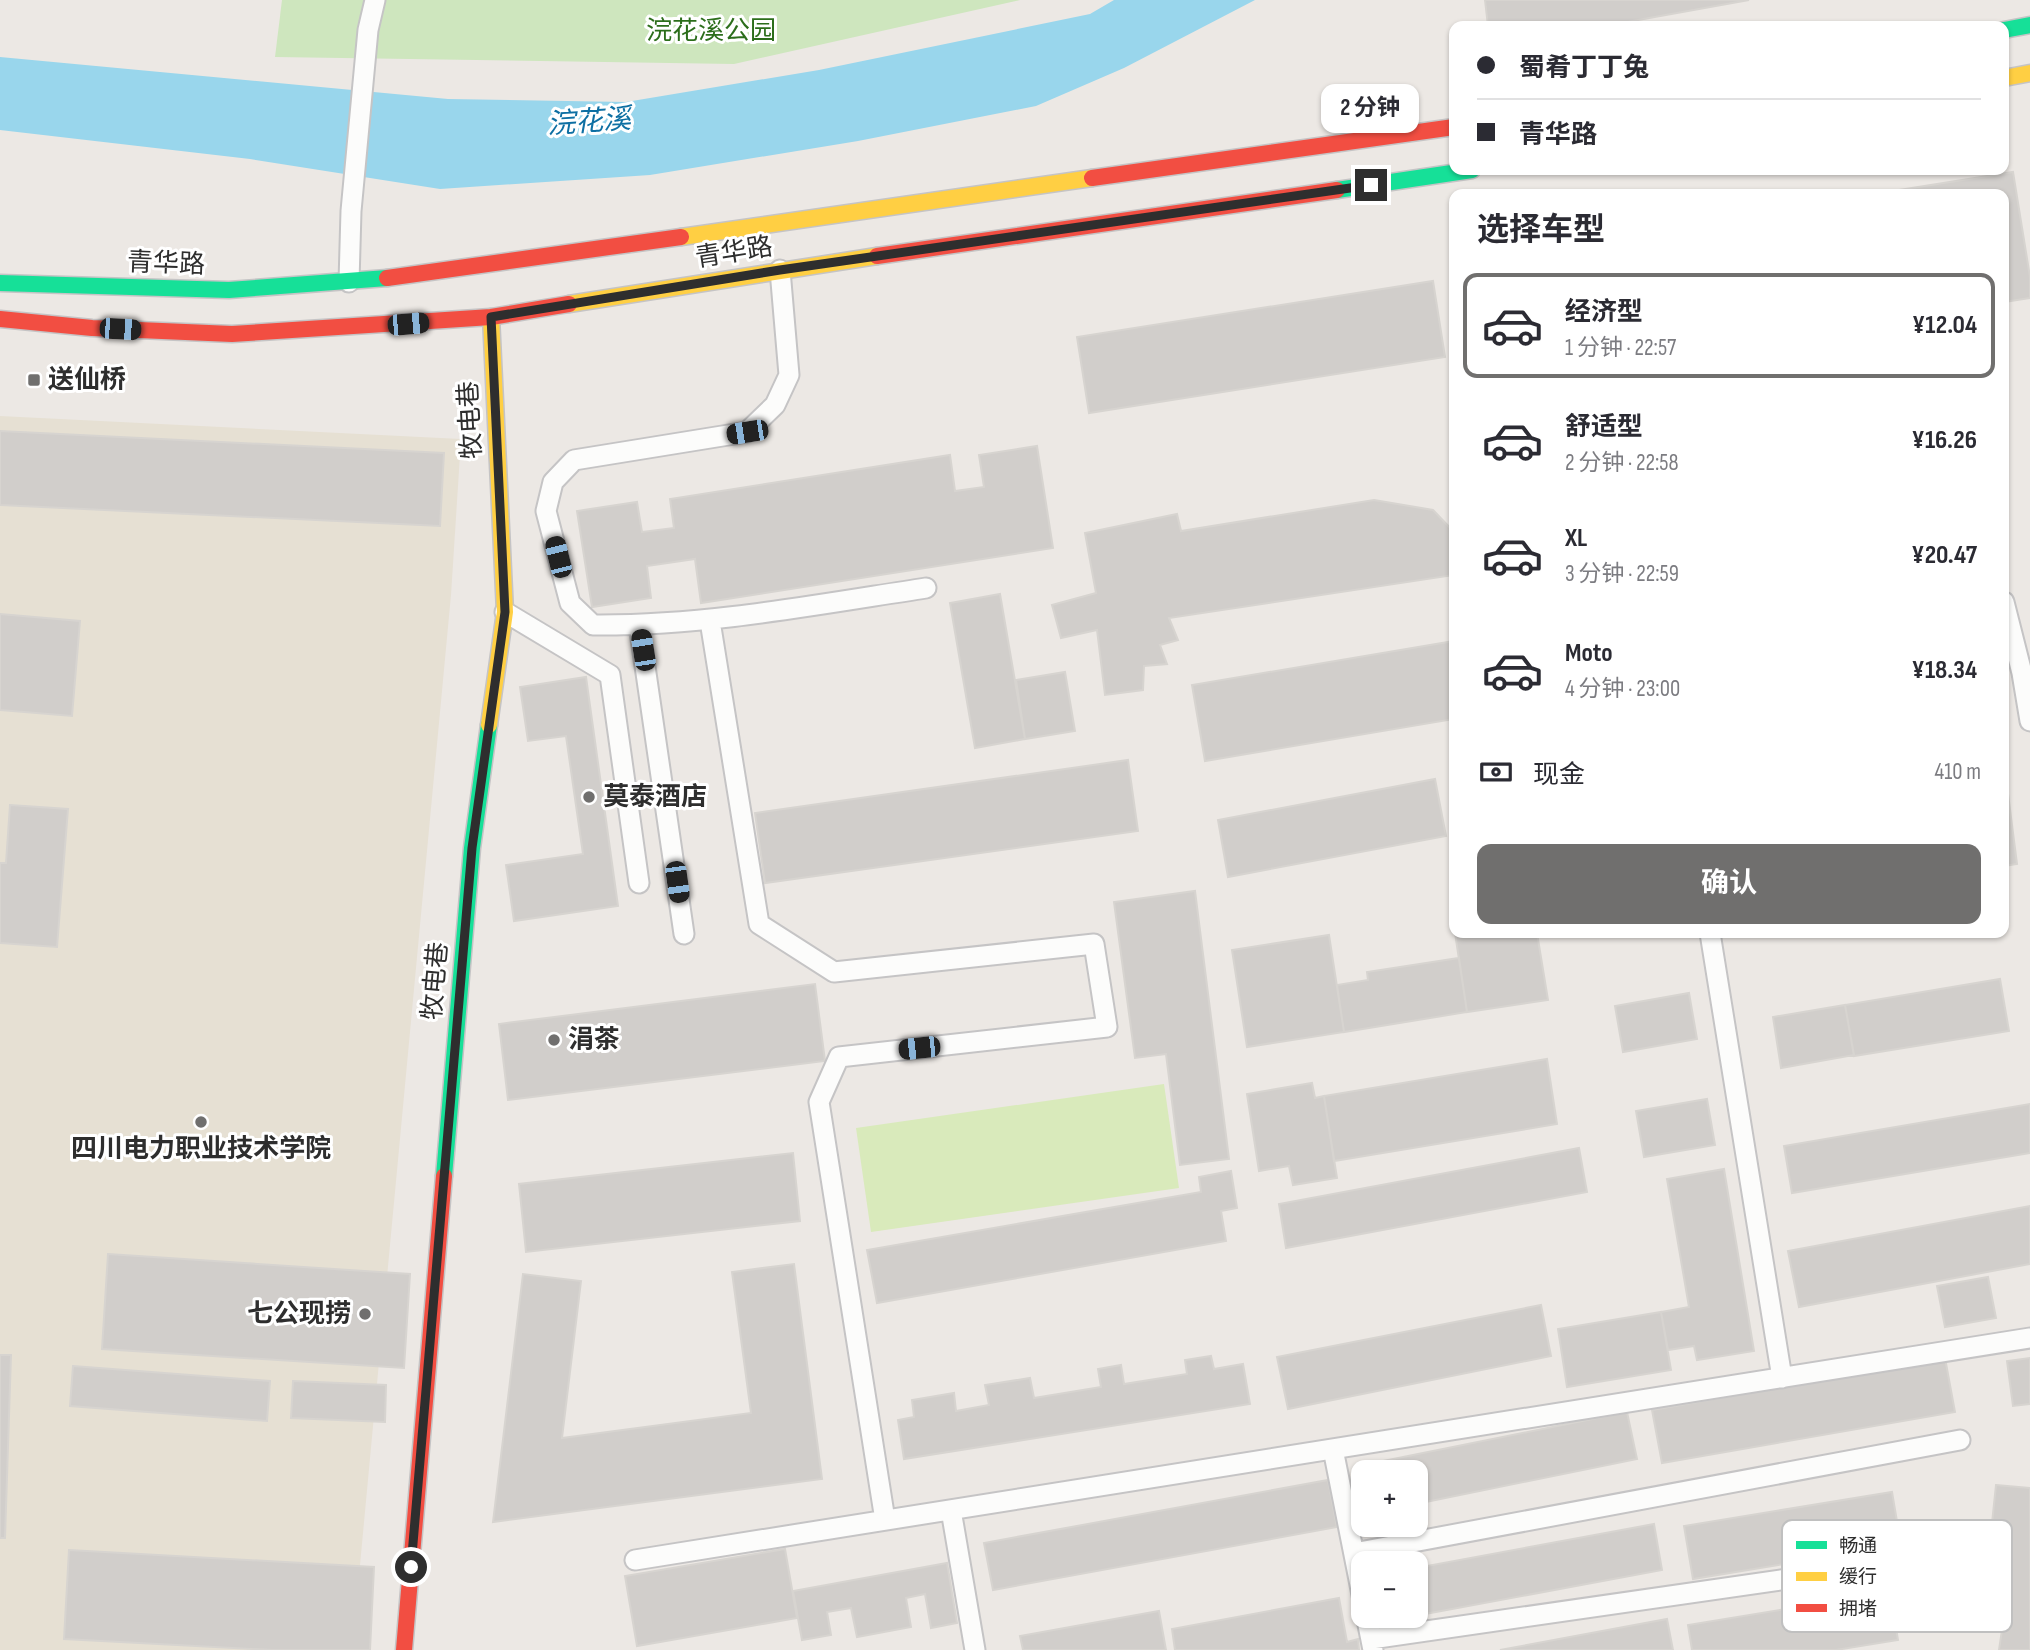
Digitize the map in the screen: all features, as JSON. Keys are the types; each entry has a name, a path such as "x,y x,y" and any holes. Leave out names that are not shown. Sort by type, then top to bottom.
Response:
{"main road":[{"path":"2009,29 2030,25"},
{"path":"2009,77 2030,73"},
{"name":"青华路","path":"0,283 229,290 349,282 1449,128"},
{"name":"青华路","path":"0,319 92,328 232,334 491,317 780,270 1449,173"},
{"name":"牧电巷","path":"404,1650 472,848 505,612 491,317"}],"lane":[{"path":"349,282 351,211 368,30 375,0"},
{"path":"780,270 789,375 775,405 747,432 574,460 553,482 546,511 570,603 593,625 639,625 710,621 926,588"},
{"path":"505,612 610,675 639,883"},
{"path":"710,621 760,924 834,972 1094,944 1107,1027 839,1057 818,1102 885,1520"},
{"path":"2009,622 2022,673 2030,721"},
{"path":"639,625 684,934"},
{"path":"1711,938 1782,1378"},
{"path":"635,1560 2030,1338"},
{"path":"1365,1551 1960,1440"},
{"path":"1333,1449 1354,1551"},
{"path":"951,1510 975,1650"},
{"path":"1372,1645 1782,1581"}],"shaded area":[{"name":"四川电力职业技术学院","path":"0,416 461,439 451,595 352,1650 0,1650"}],"green space":[{"name":"浣花溪公园","path":"282,0 1020,0 734,64 275,57"},
{"path":"1164,1084 1179,1188 871,1232 856,1128"}],"water":[{"name":"浣花溪","path":"1114,0 1255,0 1124,68 1036,106 858,141 650,175 440,189 250,159 0,130 0,57 448,99 626,102 819,70 1090,14"}],"building":[{"path":"1485,0 1749,0 1633,21 1487,21"},
{"path":"2013,172 2030,277 2030,298 2009,301 2009,189 1906,189 2009,175"},
{"path":"1433,281 1445,357 1089,413 1077,337"},
{"path":"0,431 444,453 440,526 0,505"},
{"path":"1037,446 1053,548 701,603 695,559 647,566 651,598 592,607 577,511 637,502 642,532 674,528 670,499 950,455 955,491 984,487 979,455"},
{"path":"1374,500 1433,510 1449,527 1449,576 1169,618 1178,640 1160,645 1167,664 1144,666 1143,690 1105,695 1097,630 1061,638 1052,605 1096,593 1085,533 1177,514 1181,531"},
{"path":"1000,594 1025,739 975,748 950,603"},
{"path":"0,614 80,621 72,716 0,710"},
{"path":"1449,642 1449,720 1205,761 1192,685"},
{"path":"1065,672 1075,731 1025,739 1016,680"},
{"name":"莫泰酒店","path":"586,677 618,906 514,921 506,865 583,854 566,736 528,741 520,687"},
{"path":"1128,760 1138,831 765,883 755,813"},
{"path":"1435,779 1446,836 1228,877 1218,820"},
{"path":"2009,802 2017,864 2009,865"},
{"path":"10,805 68,809 57,947 0,943 0,863 6,863"},
{"path":"1195,891 1229,1159 1180,1165 1166,1054 1135,1058 1114,902"},
{"path":"1329,935 1344,1032 1247,1047 1232,950"},
{"path":"1456,938 1538,938 1548,1000 1467,1012"},
{"path":"1459,958 1467,1012 1344,1032 1337,985 1368,980 1367,972"},
{"path":"2000,979 2009,1031 1854,1056 1845,1005"},
{"path":"815,984 825,1061 508,1100 499,1024"},
{"path":"1689,993 1697,1039 1623,1052 1615,1006"},
{"path":"1845,1005 1854,1055 1781,1068 1773,1017"},
{"path":"1547,1059 1557,1124 1334,1161 1324,1096"},
{"path":"1312,1083 1315,1098 1324,1096 1337,1178 1293,1185 1289,1166 1259,1171 1247,1094"},
{"path":"1707,1099 1715,1145 1644,1157 1636,1111"},
{"path":"2030,1104 2030,1153 1792,1193 1784,1146"},
{"path":"1579,1148 1587,1192 1286,1248 1279,1204"},
{"path":"793,1153 800,1221 526,1252 519,1184"},
{"path":"1724,1169 1754,1351 1697,1360 1694,1346 1668,1350 1661,1312 1689,1307 1667,1179"},
{"path":"1231,1171 1237,1208 1221,1211 1226,1241 877,1303 867,1250 1201,1192 1199,1177"},
{"path":"2030,1206 2030,1264 1799,1307 1788,1251"},
{"path":"108,1254 410,1274 404,1368 102,1349"},
{"path":"794,1264 822,1479 493,1522 523,1274 581,1281 562,1438 751,1413 732,1272"},
{"path":"1988,1277 1996,1318 1945,1327 1937,1286"},
{"path":"1541,1305 1551,1356 1288,1409 1277,1357"},
{"path":"1661,1312 1671,1370 1567,1387 1558,1329"},
{"path":"0,1355 11,1355 5,1538 0,1538"},
{"path":"1211,1356 1214,1369 1243,1364 1250,1404 904,1459 898,1420 914,1417 912,1400 954,1393 956,1411 989,1405 985,1385 1030,1378 1034,1398 1101,1387 1098,1369 1121,1365 1124,1384 1187,1374 1185,1360"},
{"path":"1945,1358 1955,1412 1662,1463 1652,1410"},
{"path":"2030,1358 2030,1404 2013,1406 2007,1361"},
{"path":"73,1366 270,1381 267,1421 70,1406"},
{"path":"293,1381 386,1385 385,1422 291,1418"},
{"path":"1627,1412 1637,1459 1428,1502 1428,1460 1388,1460"},
{"path":"1328,1480 1337,1527 993,1590 984,1543"},
{"path":"1996,1485 2030,1488 2030,1650 1999,1650 2002,1632 2012,1632 2012,1520 1992,1520"},
{"path":"1892,1492 1897,1520 1782,1520 1782,1564 1693,1579 1684,1526"},
{"path":"1654,1524 1662,1570 1428,1613 1428,1566"},
{"path":"785,1549 797,1618 637,1646 625,1576"},
{"path":"69,1550 374,1567 370,1650 272,1650 64,1639"},
{"path":"947,1563 957,1623 931,1628 925,1594 906,1598 911,1627 857,1637 851,1608 827,1612 831,1635 802,1640 793,1591"},
{"path":"1339,1598 1347,1642 1358,1639 1359,1650 1175,1650 1172,1629"},
{"path":"1782,1610 1782,1632 1897,1632 1898,1640 1836,1650 1692,1650 1688,1625"},
{"path":"1159,1611 1166,1650 1023,1650 1020,1636"},
{"path":"1667,1619 1673,1650 1500,1650"}],"traffic: fast":[{"path":"2009,29 2030,25"},
{"path":"1337,190 1449,173"},
{"path":"0,283 229,290 387,278"},
{"path":"444,1176 472,848 489,725"}],"traffic: slow":[{"path":"2009,77 2030,73"},
{"path":"681,237 1092,178"},
{"path":"569,304 877,256"},
{"path":"489,725 505,612 491,317"}],"traffic: jam":[{"path":"1092,178 1449,128"},
{"path":"877,256 1337,190"},
{"path":"387,278 681,237"},
{"path":"0,319 92,328 232,334 491,317 569,304"},
{"path":"404,1650 444,1176"}],"place":[{"name":"送仙桥","path":"34,380"},
{"name":"莫泰酒店","path":"589,797"},
{"name":"涓茶","path":"554,1040"},
{"name":"四川电力职业技术学院","path":"201,1122"},
{"name":"七公现捞","path":"365,1314"}],"route":[{"path":"411,1567 472,848 505,612 491,317 780,270 1371,185"}]}
